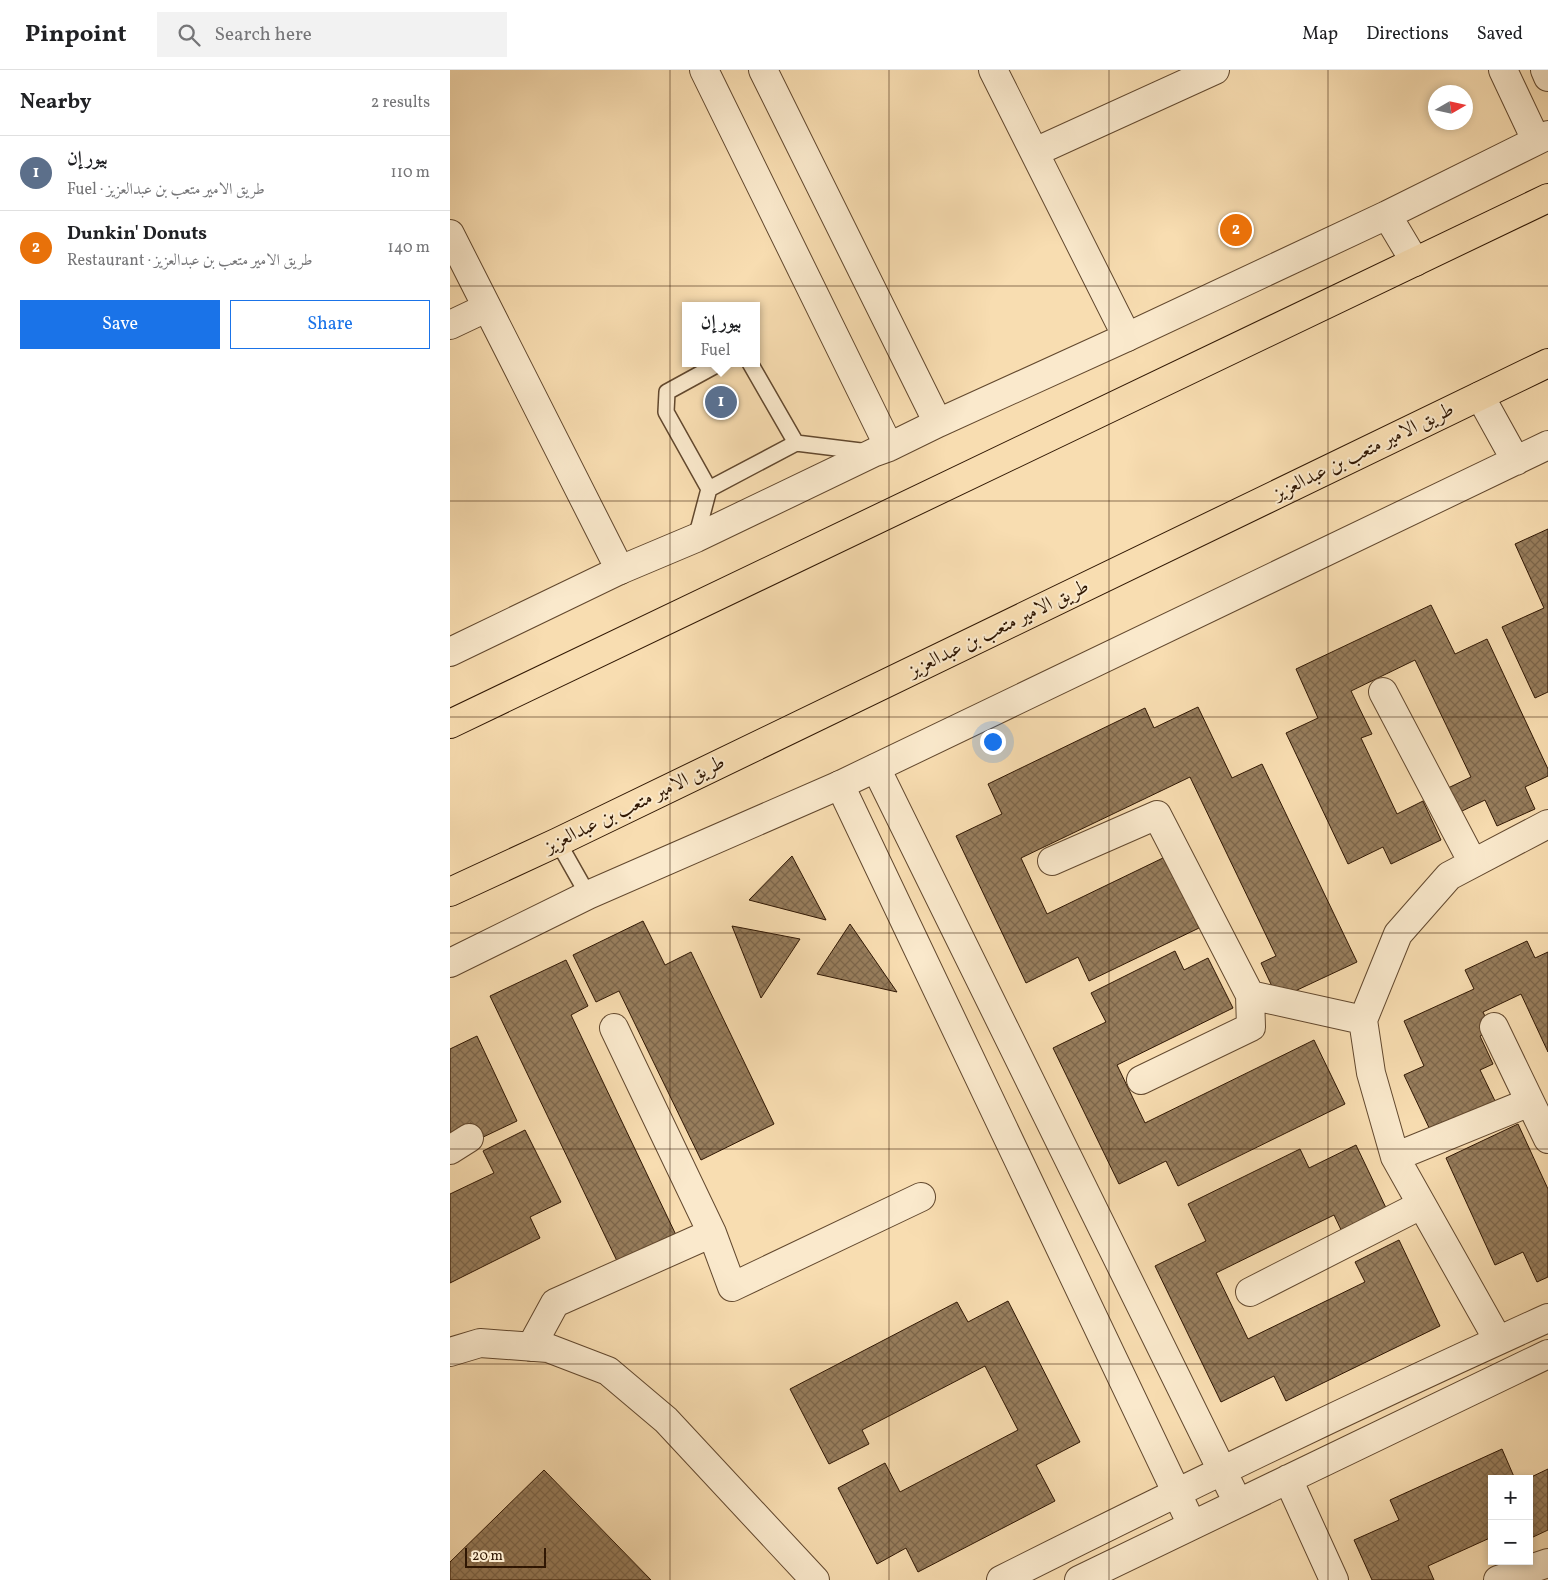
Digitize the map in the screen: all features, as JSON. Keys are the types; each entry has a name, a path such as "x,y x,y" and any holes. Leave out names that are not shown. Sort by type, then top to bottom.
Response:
{"main road":[{"path":"450,724 1548,198"},
{"name":"طريق الامير متعب بن عبدالعزيز","path":"450,892 558,842 1548,363"}],"street":[{"path":"704,70 882,450"},
{"path":"763,70 938,424"},
{"path":"993,70 1128,337"},
{"path":"1035,152 1215,70"},
{"path":"450,652 620,570 696,538 1128,337 1387,214 1542,137 1503,70"},
{"path":"1545,70 1548,77"},
{"path":"1387,214 1415,262"},
{"path":"450,234 620,570"},
{"path":"450,325 486,308"},
{"path":"1480,396 1516,461"},
{"path":"450,963 588,895 840,786 1548,445"},
{"path":"1383,692 1472,863"},
{"path":"876,768 1238,1503"},
{"path":"840,786 1192,1525"},
{"path":"1052,862 1157,815 1250,995 1251,1027 1141,1080"},
{"path":"1498,1340 1395,1157 1372,1073 1363,1020 1398,934 1449,876 1548,824"},
{"path":"1250,995 1363,1020"},
{"path":"1494,1027 1548,1139"},
{"path":"614,1028 712,1233 732,1287 920,1197"},
{"path":"1395,1157 1530,1102"},
{"path":"1250,1292 1421,1204"},
{"path":"531,1347 555,1303 712,1233"},
{"path":"1001,1580 1177,1492 1548,1318"},
{"path":"450,1352 480,1343 548,1348 608,1371 666,1420 815,1580"},
{"path":"1079,1580 1548,1354"},
{"path":"1288,1479 1334,1580"},
{"path":"1498,1580 1548,1562"}],"lane":[{"path":"710,489 666,412 667,392 713,367"},
{"path":"752,367 796,442"},
{"path":"696,538 710,489 796,442 882,450"},
{"path":"558,842 588,895"}],"building":[{"path":"1548,529 1548,692 1535,698 1502,627 1544,608 1515,544"},
{"path":"1431,605 1455,654 1487,639 1548,769 1548,776 1525,787 1535,809 1497,826 1485,800 1460,812 1448,788 1471,777 1415,660 1351,691 1372,734 1361,738 1397,814 1423,801 1441,840 1391,864 1383,847 1348,864 1286,733 1318,718 1296,669"},
{"path":"1198,707 1232,778 1262,764 1357,962 1278,999 1261,963 1276,956 1190,777 1021,858 1047,914 1165,857 1199,928 1089,981 1078,957 1026,983 956,836 1002,814 988,784 1145,708 1154,728"},
{"path":"792,856 826,920 749,900"},
{"path":"643,921 665,965 691,952 774,1124 701,1160 619,991 596,1002 573,955"},
{"path":"850,924 897,992 817,974"},
{"path":"732,926 800,939 761,998"},
{"path":"1527,941 1535,958 1548,952 1548,1052 1521,994 1483,1012 1492,1031 1480,1036 1493,1064 1480,1070 1497,1105 1432,1134 1404,1075 1424,1066 1404,1021 1474,989 1465,970"},
{"path":"1175,951 1184,970 1208,958 1233,1008 1117,1065 1145,1123 1314,1040 1345,1104 1178,1186 1166,1161 1119,1184 1053,1048 1106,1022 1091,993"},
{"path":"566,960 588,1006 571,1015 676,1235 618,1263 490,996"},
{"path":"477,1036 517,1121 479,1139 471,1123 450,1133 450,1049"},
{"path":"1518,1124 1548,1189 1548,1277 1537,1282 1523,1252 1495,1265 1446,1158"},
{"path":"525,1130 561,1202 530,1217 540,1238 450,1283 450,1194 494,1173 483,1151"},
{"path":"1356,1145 1388,1212 1343,1234 1334,1215 1216,1273 1248,1339 1365,1282 1355,1262 1399,1240 1440,1326 1286,1401 1274,1376 1221,1402 1155,1266 1206,1241 1188,1204 1300,1149 1309,1168"},
{"path":"1008,1301 1080,1442 1036,1465 1055,1501 918,1572 906,1548 877,1564 838,1488 885,1463 900,1492 1018,1430 985,1366 862,1430 869,1444 829,1464 790,1389 957,1302 968,1322"},
{"path":"1502,1449 1513,1475 1488,1475 1488,1539 1428,1566 1434,1580 1372,1580 1354,1540 1399,1520 1390,1500"},
{"path":"1548,1469 1548,1530 1533,1537 1533,1520 1533,1476"},
{"path":"544,1470 651,1580 450,1580 450,1562"}],"place":[{"name":"Dunkin' Donuts","path":"1236,230"},
{"name":"بيور إن","path":"721,402"}]}
